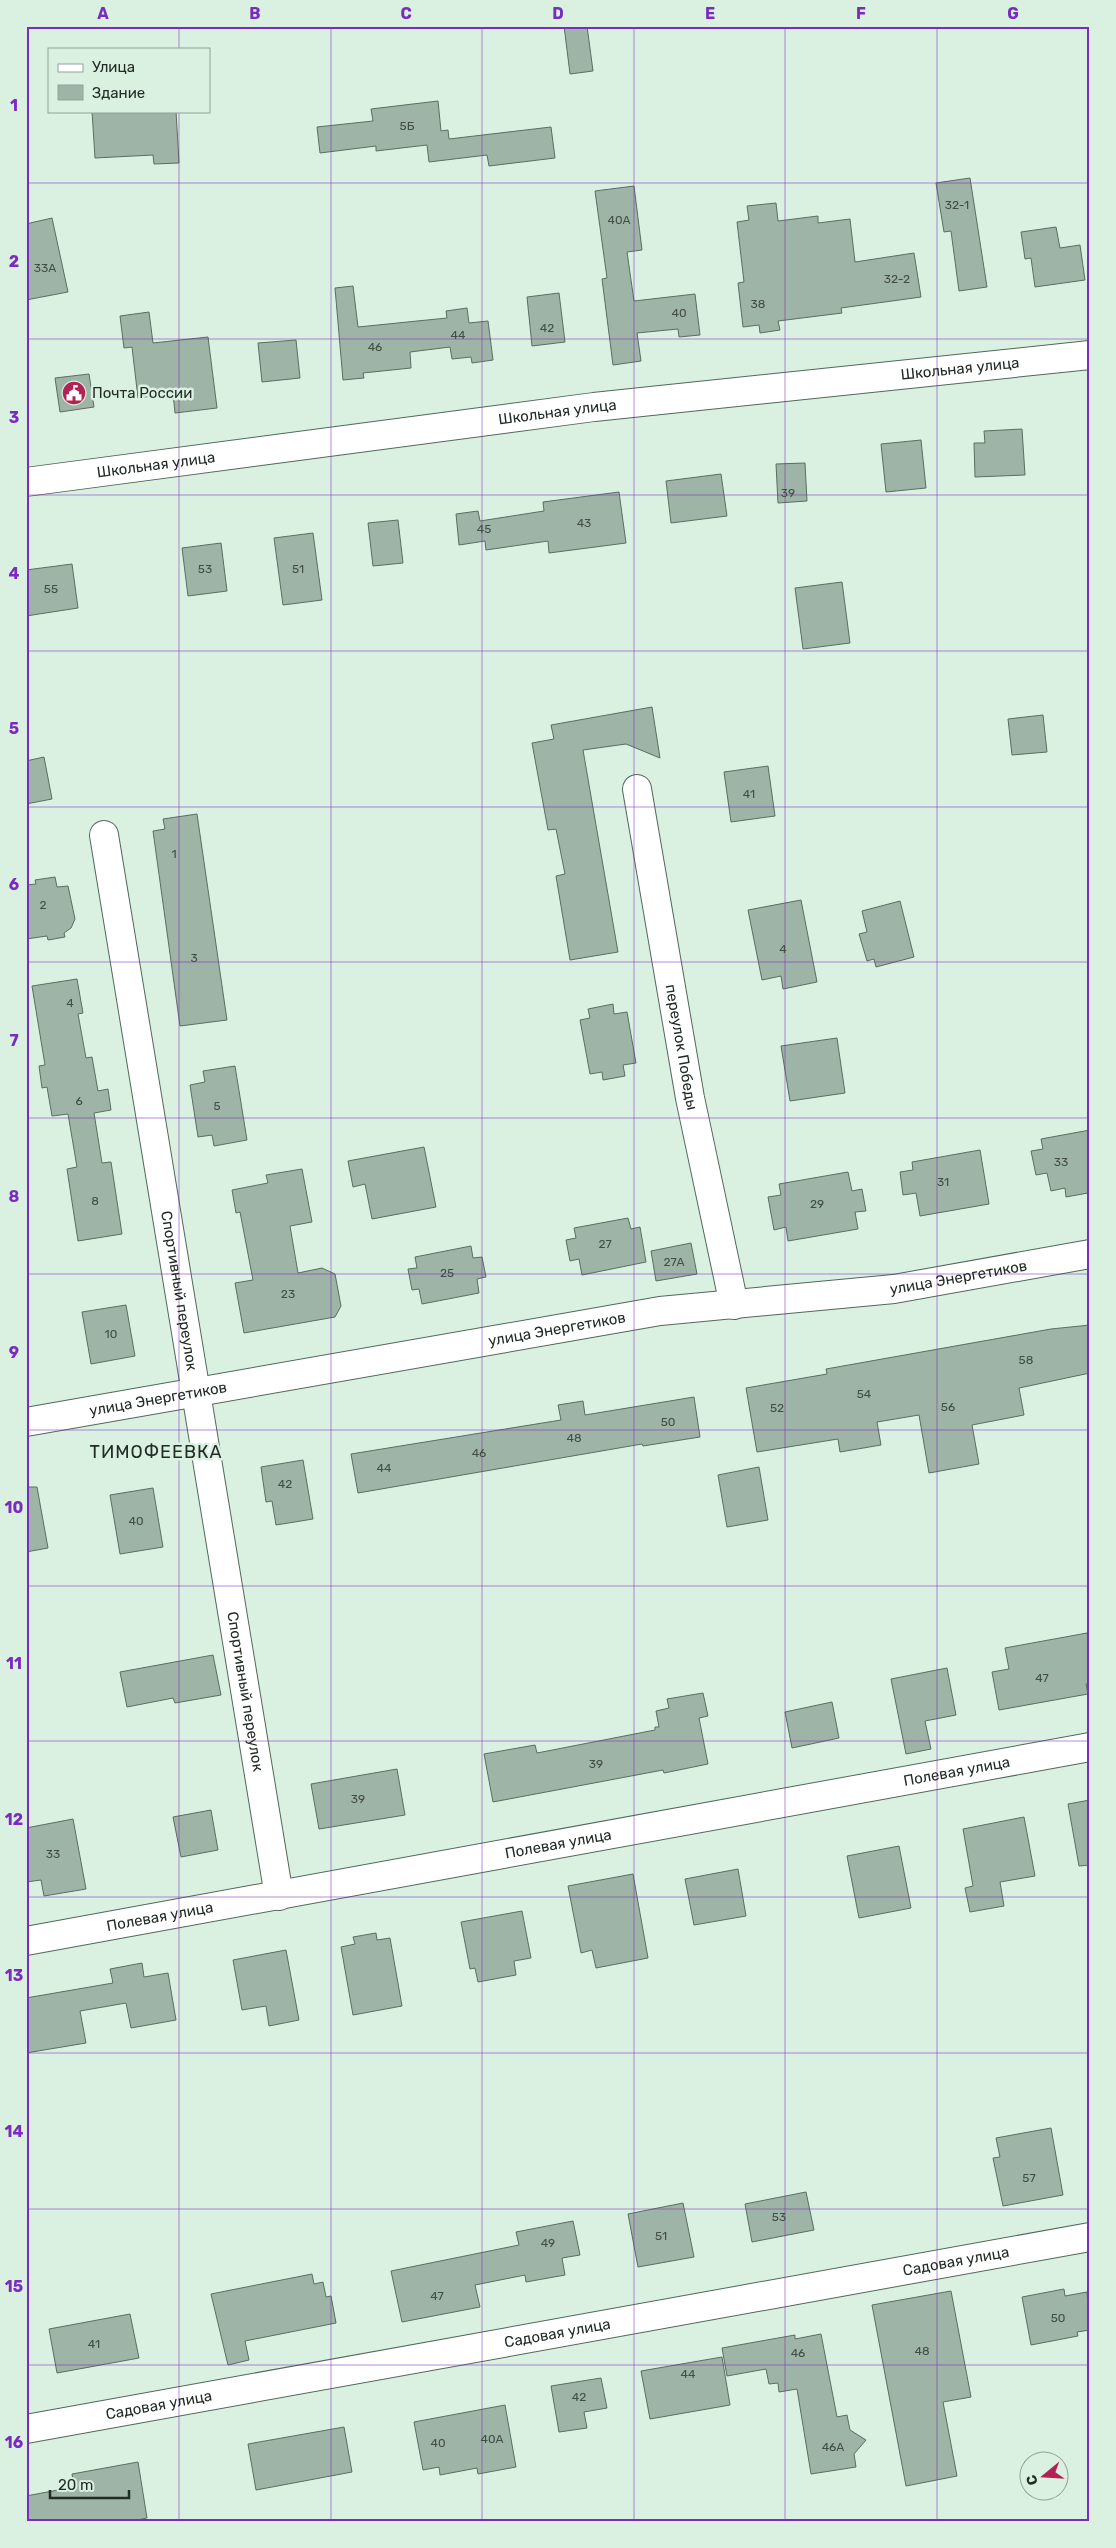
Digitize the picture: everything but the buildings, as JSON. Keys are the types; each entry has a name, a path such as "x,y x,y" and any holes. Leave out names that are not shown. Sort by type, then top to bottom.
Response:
{"street":[{"name":"Школьная улица","path":"26,482 594,407 1090,355"},
{"name":"переулок Победы","path":"637,789 690,1098 734,1304"},
{"name":"Спортивный переулок","path":"104,836 279,1896"},
{"name":"улица Энергетиков","path":"26,1422 660,1311 894,1289 1090,1254"},
{"name":"Полевая улица","path":"26,1941 1090,1748"},
{"name":"Садовая улица","path":"26,2429 1090,2237"}],"place":[{"name":"Почта России","path":"74,393"}],"district":[{"name":"ТИМОФЕЕВКА","path":"156,1452"}]}
